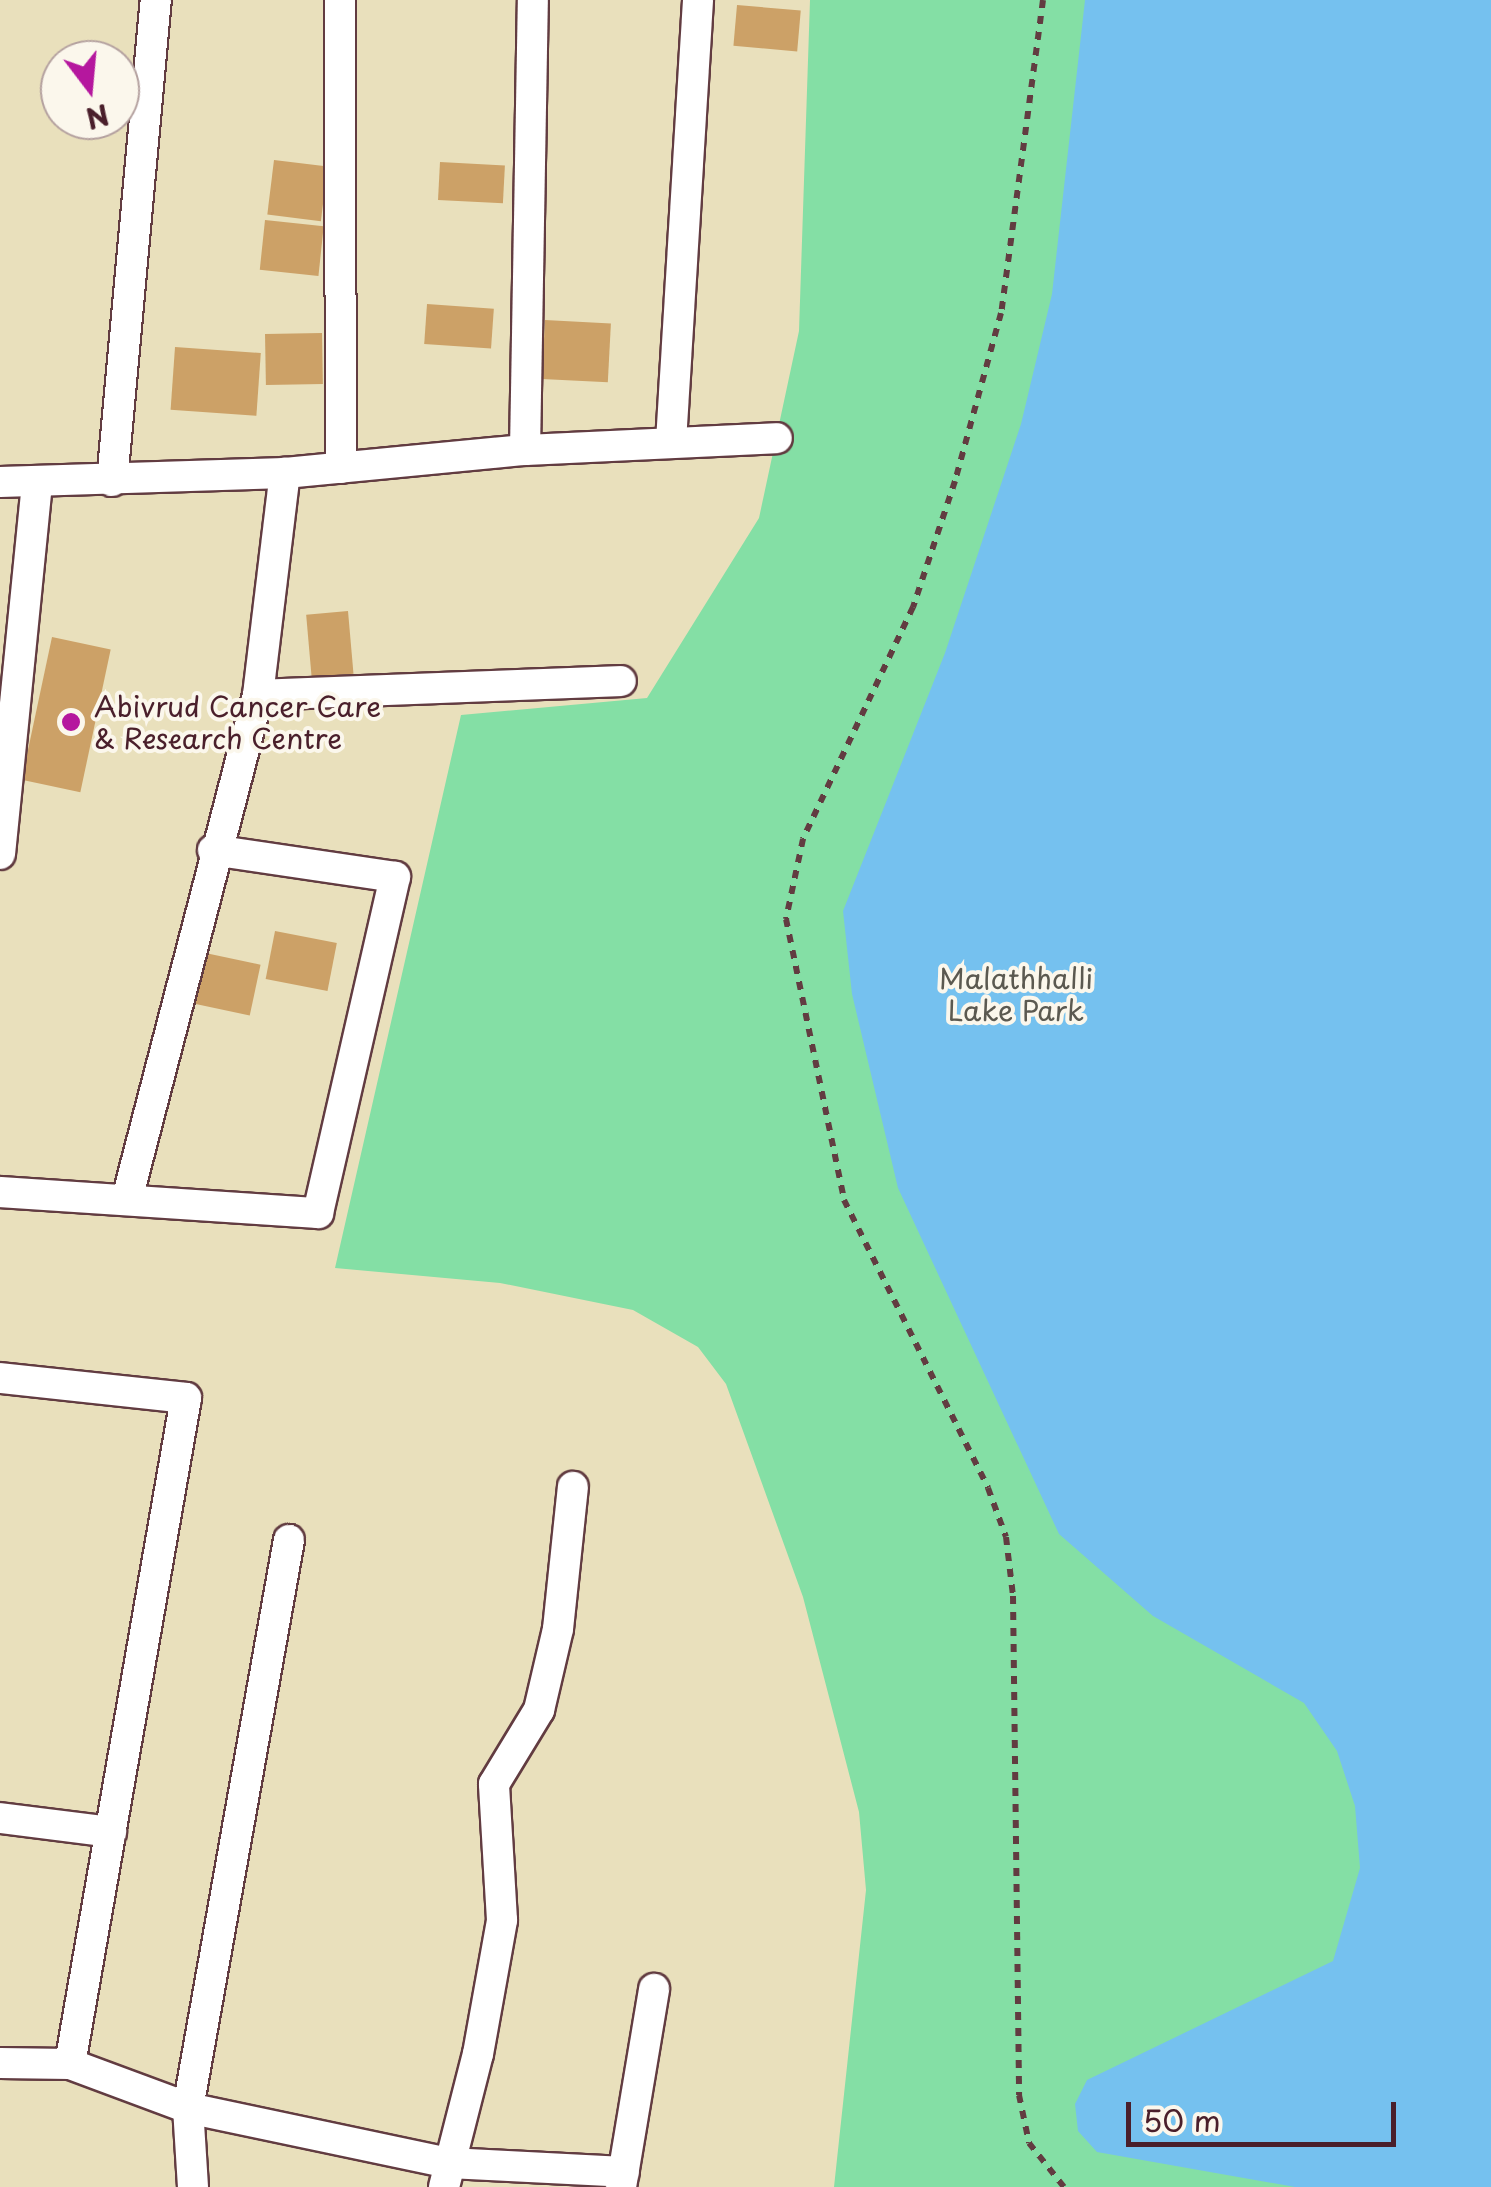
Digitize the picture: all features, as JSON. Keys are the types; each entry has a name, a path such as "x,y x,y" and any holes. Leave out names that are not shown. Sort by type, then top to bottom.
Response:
{"street":[{"path":"112,482 156,0"},
{"path":"340,0 341,468"},
{"path":"525,450 533,0"},
{"path":"671,442 698,0"},
{"path":"0,482 112,482 341,468 525,450 777,438"},
{"path":"127,1199 213,850 258,695 285,472"},
{"path":"0,854 37,482"},
{"path":"258,695 620,681"},
{"path":"0,1192 318,1213 395,878 213,850"},
{"path":"0,1378 186,1398 70,2064"},
{"path":"446,2175 478,2054 502,1920 494,1784 539,1710 558,1629 573,1487"},
{"path":"193,2187 188,2108 290,1540"},
{"path":"0,1818 111,1832"},
{"path":"0,2063 70,2064 188,2108 446,2175 622,2180 654,1989"}],"path":[{"path":"1043,0 1002,312 955,481 913,607 803,839 786,919 844,1200 988,1488 1006,1537 1014,1596 1019,2095 1029,2143 1064,2187"}],"green space":[{"name":"Malathhalli Lake Park","path":"810,0 1491,0 1491,2187 834,2187 866,1890 859,1812 803,1597 726,1384 698,1347 633,1310 500,1283 335,1268 461,715 647,698 759,518 799,331"}],"water":[{"path":"1085,0 1491,0 1491,2187 1295,2187 1097,2152 1078,2131 1075,2104 1087,2080 1333,1961 1360,1868 1355,1806 1337,1751 1304,1703 1153,1616 1059,1534 898,1188 852,994 843,911 945,653 1021,424 1052,294"}],"building":[{"path":"737,5 801,11 797,51 733,46"},
{"path":"274,160 328,167 321,221 267,215"},
{"path":"440,162 505,165 503,203 438,200"},
{"path":"265,220 324,226 318,276 260,270"},
{"path":"427,304 494,309 491,349 424,344"},
{"path":"545,320 611,323 608,382 542,379"},
{"path":"322,333 323,384 266,385 265,334"},
{"path":"175,347 261,353 256,416 171,410"},
{"path":"348,611 353,674 312,677 306,615"},
{"path":"52,637 111,649 80,792 22,780"},
{"path":"275,931 337,943 327,991 266,979"},
{"path":"196,951 261,965 250,1016 185,1002"}],"place":[{"name":"Abivrud Cancer Care & Research Centre","path":"71,722"}]}
